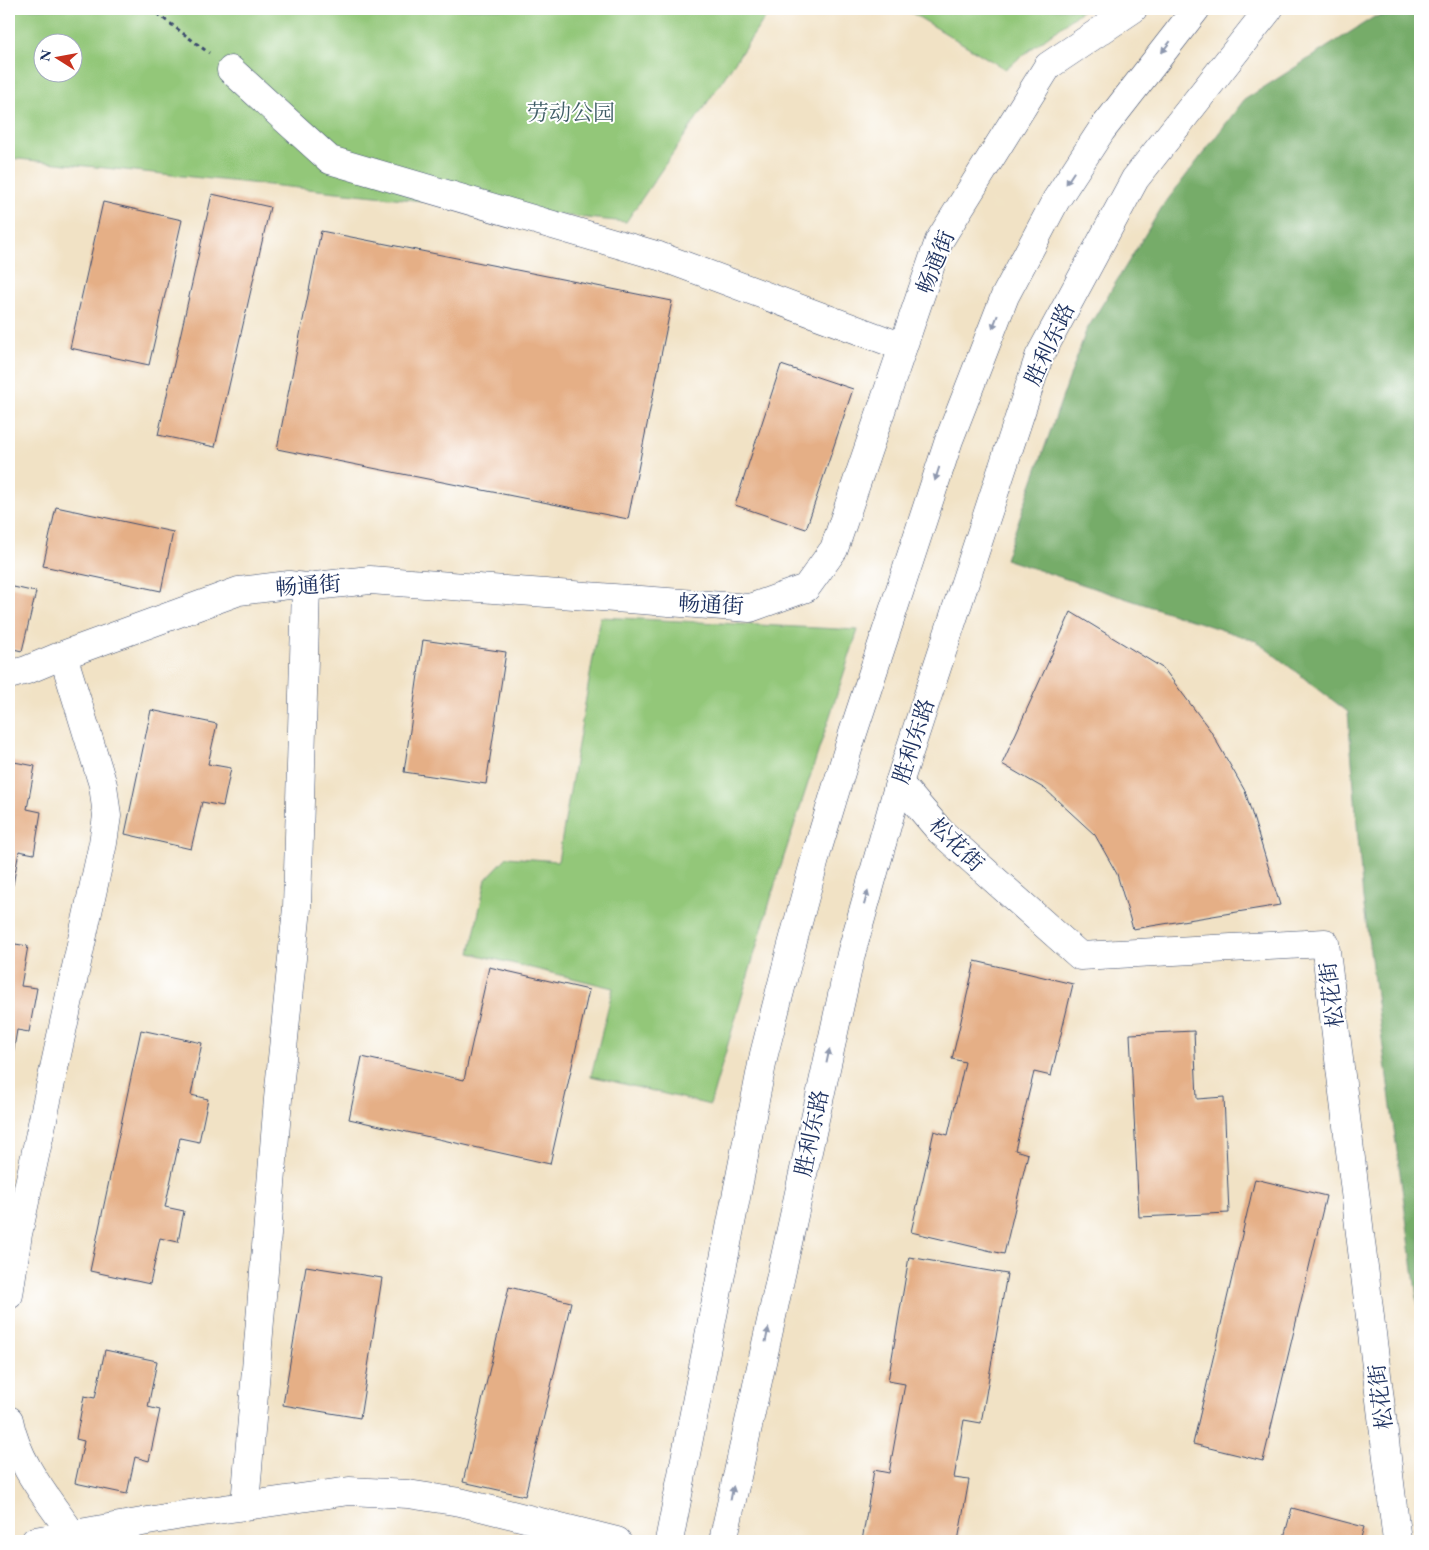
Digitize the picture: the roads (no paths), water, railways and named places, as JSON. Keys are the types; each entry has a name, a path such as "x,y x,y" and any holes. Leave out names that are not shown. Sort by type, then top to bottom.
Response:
{"street":[{"name":"畅通街","path":"9,675 239,591 289,585 306,587 370,580 750,608 806,588 834,549 940,241 1048,66 1133,9"},
{"path":"669,1541 764,1054 818,848 853,734 949,440 1005,296 1056,200 1101,131 1196,9"},
{"name":"胜利东路","path":"723,1541 851,954 899,783 1039,356 1135,179 1269,9"},
{"path":"231,70 330,160 659,256 903,347"},
{"path":"245,1505 278,1099 297,908 306,587"},
{"path":"9,1295 18,1234 101,853 106,816 103,785 63,655"},
{"name":"松花街","path":"899,783 940,831 1080,956 1325,942 1397,1541"},
{"path":"9,1420 11,1433 24,1464 72,1534"},
{"path":"35,1541 245,1505 349,1490 408,1494 460,1502 617,1541"}],"park label":[{"name":"劳动公园","path":"571,112"}]}
